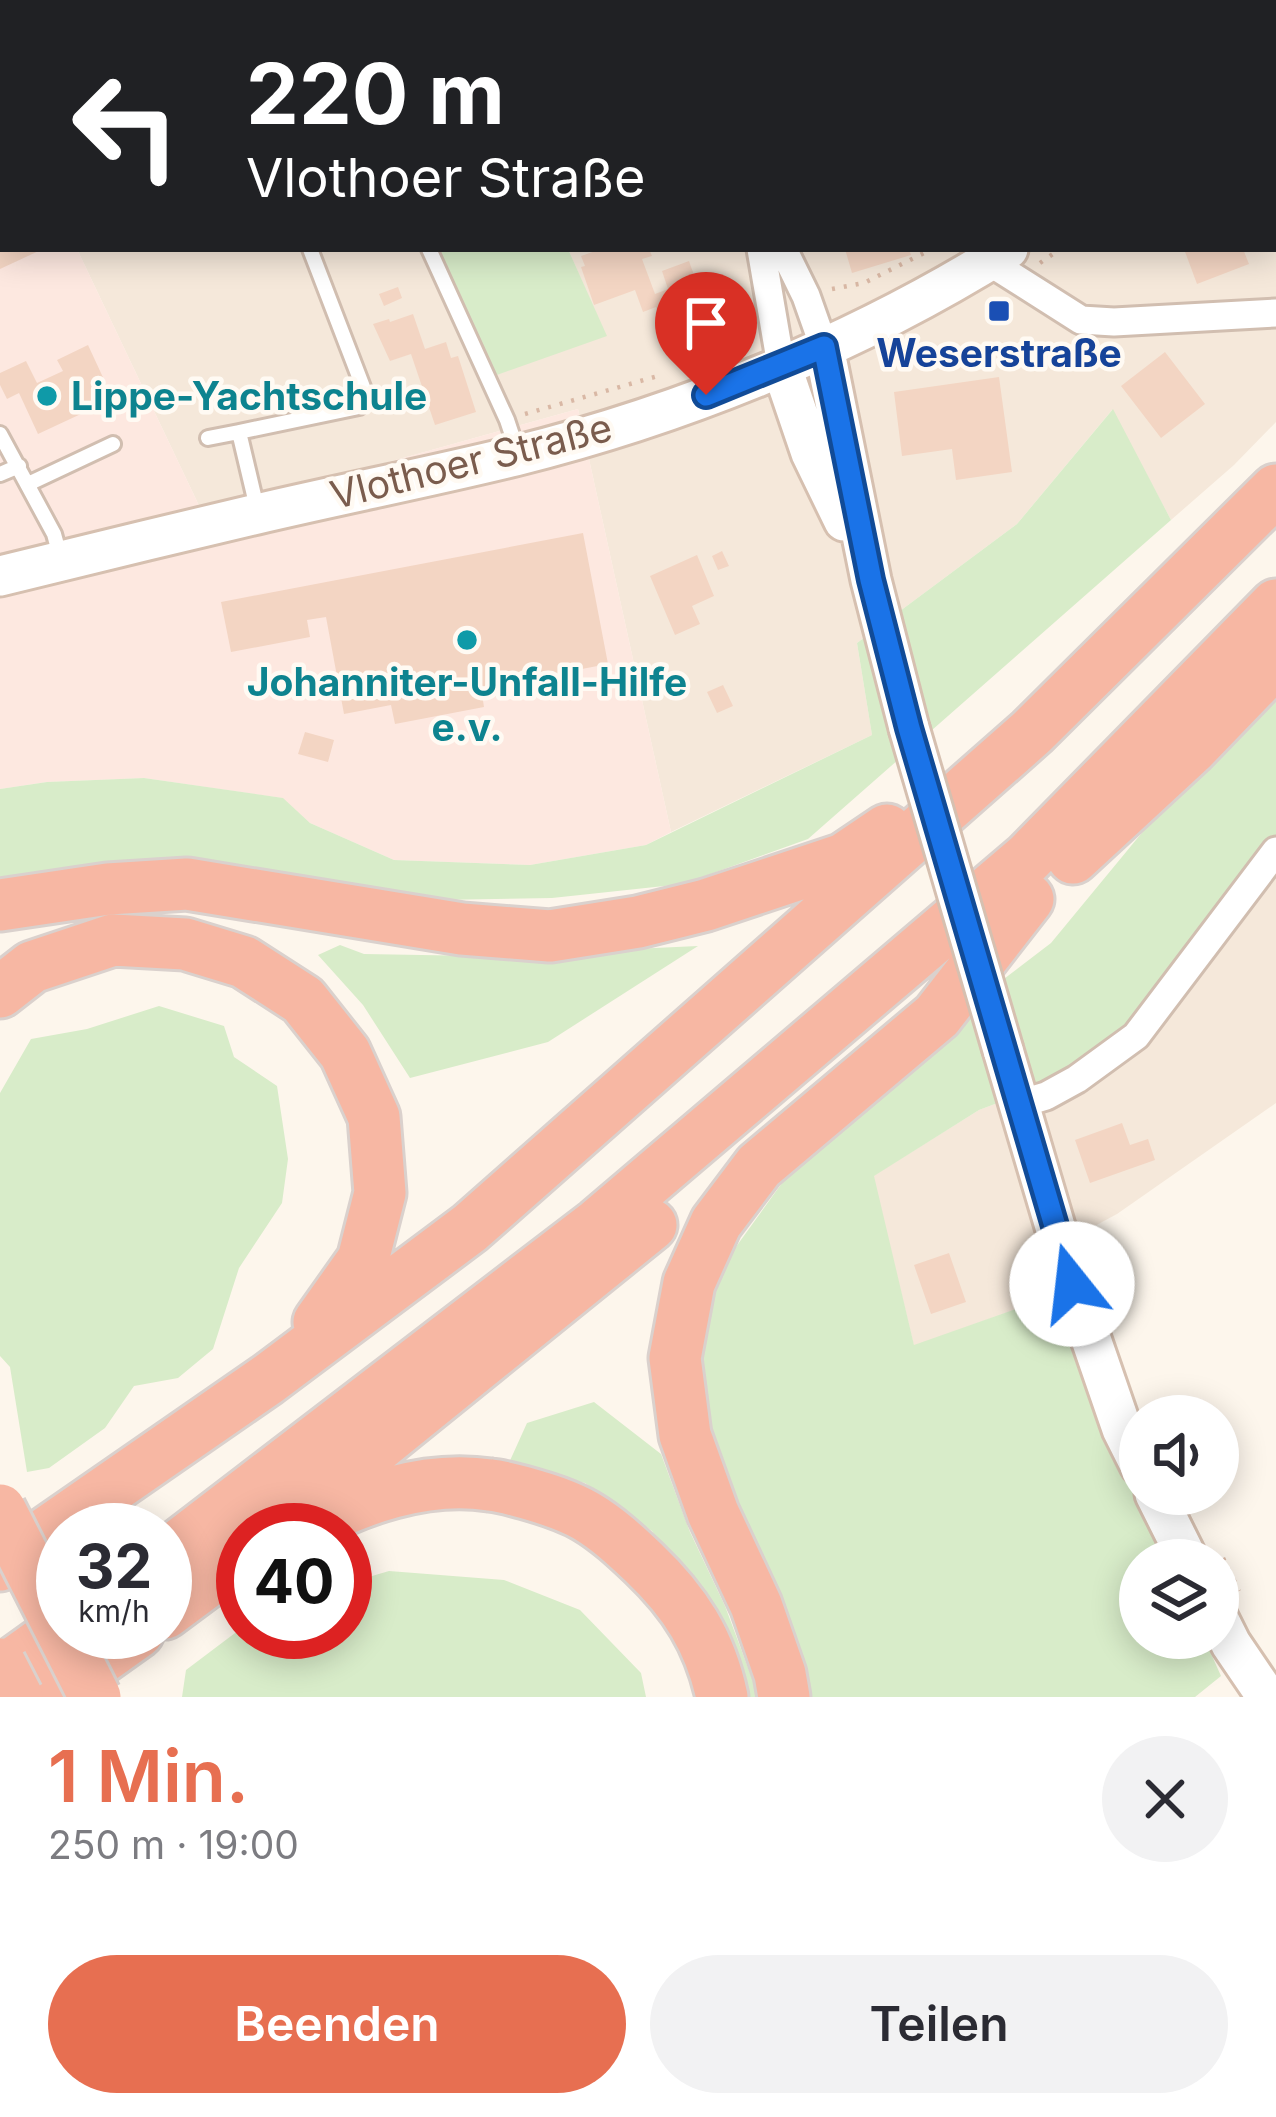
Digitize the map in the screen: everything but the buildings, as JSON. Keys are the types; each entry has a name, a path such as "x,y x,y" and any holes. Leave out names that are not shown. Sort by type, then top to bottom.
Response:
{"highway":[{"path":"0,1565 267,1380 470,1228 1032,732 1276,490"},
{"path":"138,1503 551,1202 1099,715 1276,527"},
{"path":"192,1535 598,1224 1011,872 1276,605"},
{"path":"308,1503 626,1247 1028,899 1192,748 1276,661"},
{"path":"0,905 108,889 187,884 462,929 550,936 638,922 706,905 844,859 1032,732"},
{"path":"784,1697 757,1605 712,1513 685,1436 675,1358 689,1283 716,1223 759,1166 937,1016 1028,899"},
{"path":"0,992 32,967 113,940 185,944 244,962 303,1000 345,1053 374,1117 380,1193 364,1260 323,1318 267,1380"},
{"path":"364,1503 401,1490 488,1484 555,1500 586,1516 616,1537 673,1591 716,1667 722,1697"},
{"path":"0,1510 95,1697"},
{"path":"0,1603 36,1577"},
{"path":"17,1697 0,1669 36,1646"},
{"path":"47,1697 100,1659"}],"street":[{"path":"762,252 781,365 811,453 871,580"},
{"path":"784,252 824,347 871,580 909,728 1072,1284 1119,1420"},
{"name":"Vlothoer Straße","path":"0,576 258,513 512,438 668,410 824,347 998,255 1081,320 1276,314"},
{"path":"1019,1104 1077,1079 1136,1036 1276,851"},
{"path":"1171,1515 1190,1539"},
{"path":"1239,1659 1256,1693"}],"lane":[{"path":"208,438 359,407 368,400 311,252"},
{"path":"430,252 512,438"},
{"path":"239,432 258,513"},
{"path":"0,434 54,534 62,561"},
{"path":"28,484 113,445"},
{"path":"0,474 19,466"}],"path":[{"path":"806,296 864,283 926,252"},
{"path":"512,438 655,376 677,374"}],"shaded area":[{"path":"0,252 78,252 203,514 578,409 671,832 646,845 530,865 394,860 310,823 282,798 144,778 0,789"},
{"path":"78,252 442,252 606,336 569,252 1276,252 1276,422 1171,520 1112,410 1017,524 857,643 872,735 671,832 578,409 203,514"},
{"path":"1276,841 1276,1103 1117,1214 1035,1258 1050,1297 914,1346 873,1176 979,1110 1056,1081"}],"green space":[{"path":"437,252 569,252 607,336 494,376"},
{"path":"1113,409 1171,520 808,839 683,884 552,898 437,900 213,861 130,860 0,878 0,789 47,782 144,778 283,798 310,823 394,860 530,865 646,845 872,735 857,643 1017,524"},
{"path":"1276,679 1276,841 1136,1018 1079,1072 979,1110 874,1176 914,1345 1050,1297 1119,1449 1119,1515 1149,1515 1159,1539 1119,1539 1119,1659 1213,1659 1221,1676 1195,1697 800,1697 717,1475 696,1380 707,1287 823,1126 1051,943 1192,772"},
{"path":"340,945 364,954 479,956 698,946 548,1042 410,1078 363,1005 318,955"},
{"path":"159,1006 224,1026 234,1057 277,1086 288,1159 282,1203 239,1268 213,1349 178,1378 134,1386 105,1428 49,1468 27,1472 10,1367 0,1356 0,1093 31,1039 87,1029"},
{"path":"594,1402 661,1454 759,1697 744,1697 723,1637 652,1531 585,1483 508,1465 527,1423"},
{"path":"389,1571 504,1580 580,1610 641,1673 646,1697 182,1697 186,1670 216,1647 216,1659 372,1659 372,1576"}],"place":[{"name":"Weserstraße","path":"999,311"},
{"name":"Lippe-Yachtschule","path":"47,396"},
{"name":"Johanniter-Unfall-Hilfe e.v.","path":"467,640"}],"route":[{"path":"706,395 824,347 871,580 909,728 1072,1284"}]}
